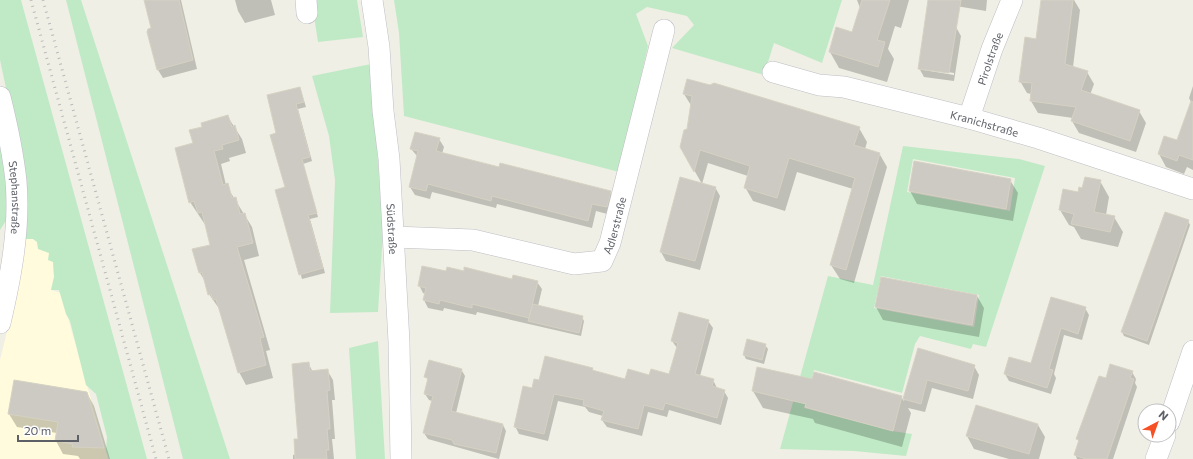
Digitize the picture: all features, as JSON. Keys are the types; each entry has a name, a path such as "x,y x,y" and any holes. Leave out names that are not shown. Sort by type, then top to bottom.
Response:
{"street":[{"name":"Südstraße","path":"372,0 379,47 384,117 390,159 399,342 401,459"},
{"name":"Pirolstraße","path":"968,118 992,49 1012,0"},
{"name":"Adlerstraße","path":"394,236 473,240 574,264 602,261 610,243 664,30"},
{"name":"Kranichstraße","path":"773,72 819,85 844,87 968,118 1038,138 1193,189"},
{"name":"Stephanstraße","path":"0,97 12,149 16,182 16,220 7,255 0,323"},
{"path":"1176,403 1193,352"},
{"path":"1156,459 1162,443"}],"shaded area":[{"path":"26,239 33,239 37,242 39,249 49,253 53,262 54,277 51,290 61,293 108,459 0,459 0,360 12,311 24,241"}],"green space":[{"path":"0,0 21,0 147,459 109,459 106,450 107,437 96,394 86,385 70,321 66,314 59,290 51,290 54,277 53,262 48,260 49,253 38,249 37,242 33,239 26,239 21,159 0,60"},
{"path":"66,0 81,0 230,459 183,459"},
{"path":"316,0 357,0 363,37 318,42 313,10"},
{"path":"394,0 842,0 822,63 774,43 764,75 672,48 694,25 687,16 647,7 636,14 648,46 619,172 404,116 399,33"},
{"path":"371,64 383,232 378,312 330,313 335,180 329,136 312,76"},
{"path":"0,133 6,175 7,219 0,230"},
{"path":"903,146 1019,159 1045,166 986,347 973,344 971,349 920,336 915,344 902,393 814,370 804,408 892,431 912,434 906,456 854,451 780,449 828,276 873,285","holes":["913,159 1015,178 1010,211 907,192","881,276 979,295 974,327 874,308"]},
{"path":"378,341 385,459 356,459 349,348"}],"building":[{"path":"144,0 179,0 193,60 157,70 147,32 148,29 151,28"},
{"path":"862,0 890,0 877,40 885,42 878,67 829,52 836,27 852,32"},
{"path":"928,0 961,0 949,73 918,69"},
{"path":"1041,0 1073,0 1065,64 1088,71 1081,90 1140,110 1130,141 1071,121 1076,107 1030,101 1032,83 1019,82 1025,37 1036,39"},
{"path":"687,79 710,85 714,83 860,127 854,145 880,153 846,270 830,265 855,178 789,158 777,198 744,188 750,166 700,150 694,172 680,147 684,130 687,129 692,96 683,94"},
{"path":"300,87 304,102 296,104 310,157 302,159 317,213 308,215 323,268 299,275 275,190 285,187 270,135 276,133 267,95"},
{"path":"1191,101 1193,102 1193,160 1179,155 1177,161 1158,154 1164,136 1177,140"},
{"path":"228,115 232,127 235,125 239,140 222,145 223,149 214,151 223,185 228,183 232,198 236,197 240,214 245,213 253,243 237,247 264,337 260,338 266,365 238,373 216,299 213,300 211,294 208,295 202,272 199,273 192,249 210,245 202,212 198,213 194,201 189,203 175,148 193,143 189,130 202,127 201,123"},
{"path":"415,132 440,138 436,151 499,167 500,163 611,191 607,207 592,204 588,221 492,196 491,201 428,184 426,191 409,187 418,151 410,149"},
{"path":"914,161 1011,179 1006,209 909,191"},
{"path":"680,177 716,187 695,261 660,252"},
{"path":"1085,177 1101,180 1094,212 1115,216 1110,232 1071,224 1074,214 1059,210 1063,189 1078,192 1079,187 1082,188"},
{"path":"1165,212 1189,220 1147,341 1121,332"},
{"path":"422,266 446,271 447,267 464,271 464,267 512,279 513,275 538,281 529,318 472,304 472,308 440,300 439,304 423,300 426,288 418,286"},
{"path":"881,277 977,295 972,325 875,307"},
{"path":"1051,297 1086,307 1078,334 1061,328 1049,369 1053,370 1047,388 1004,374 1009,357 1031,363"},
{"path":"533,304 583,316 579,333 528,321"},
{"path":"679,312 709,320 695,374 714,379 712,386 725,390 717,418 665,403 663,410 644,405 638,429 601,420 604,411 583,405 584,400 554,394 544,434 514,427 523,386 532,388 534,379 539,380 545,356 593,368 592,370 625,379 628,369 649,375 651,369 669,374 678,343 671,341"},
{"path":"747,339 766,344 762,360 743,355"},
{"path":"918,348 975,365 968,391 927,380 921,404 903,399"},
{"path":"429,360 462,369 451,411 503,424 496,453 454,444 452,440 423,433 433,396 424,394 428,378 424,377"},
{"path":"309,362 310,371 328,369 330,390 327,391 330,429 327,429 329,450 326,450 327,459 295,459 294,439 298,439 292,364"},
{"path":"1110,364 1133,371 1130,378 1134,379 1107,459 1086,459 1074,455 1079,440 1076,439 1099,376 1106,378"},
{"path":"757,367 812,379 814,372 902,396 893,431 805,407 806,404 752,391"},
{"path":"14,380 87,392 104,448 72,447 73,444 55,441 58,422 8,414"},
{"path":"976,405 1038,424 1029,454 966,436"}],"railway":[{"path":"31,0 156,459"},
{"path":"43,0 169,459"}]}
